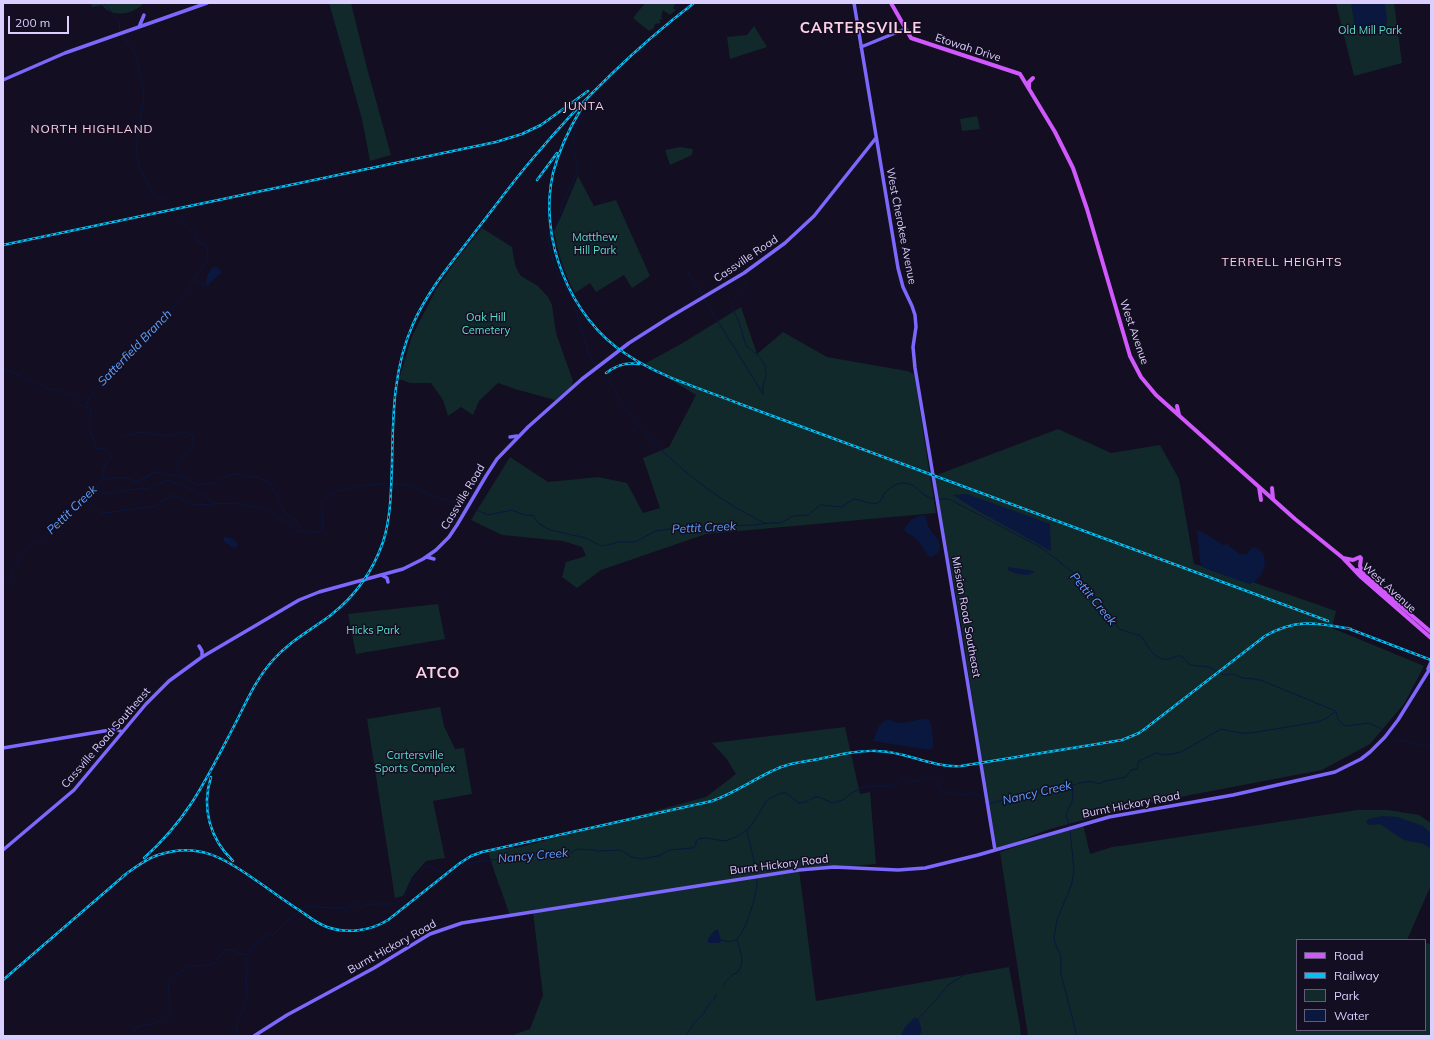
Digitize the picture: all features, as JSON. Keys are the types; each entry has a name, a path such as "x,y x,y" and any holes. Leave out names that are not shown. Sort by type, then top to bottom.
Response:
{"main road":[{"path":"3,80 64,52 207,3"},
{"name":"West Cherokee Avenue","path":"854,3 900,278 902,287 915,315 916,325 913,348 914,363 933,474"},
{"path":"861,47 905,29 891,3"},
{"path":"138,27 144,16 155,21"},
{"name":"Etowah Drive","path":"905,29 911,38 1020,74"},
{"name":"West Avenue","path":"1020,74 1055,132 1073,168 1084,199 1132,362 1145,383 1259,487 1343,558 1361,577 1431,638"},
{"path":"1029,89 1029,82 1033,78"},
{"name":"Cassville Road","path":"287,606 313,594 404,568 427,557 436,550 452,533 492,462 517,436 552,405 573,390 600,366 625,347 650,329 744,273 785,243 810,221 876,138"},
{"path":"870,145 877,145"},
{"path":"1177,406 1179,415"},
{"name":"Cassville Road","path":"471,500 497,459 529,426"},
{"path":"510,437 517,436"},
{"name":"Mission Road Southeast","path":"933,474 995,850"},
{"path":"1259,487 1261,500 1273,499 1272,488"},
{"name":"Cassville Road","path":"359,581 403,566 422,557 443,541 459,521"},
{"path":"427,557 434,559 436,550"},
{"path":"1343,558 1353,560 1361,558 1360,566 1363,574"},
{"name":"West Avenue","path":"1353,568 1363,574 1431,632"},
{"path":"382,575 386,577 388,582"},
{"name":"Cassville Road Southeast","path":"3,850 74,790 126,726 156,694 184,669 202,656 287,606"},
{"path":"199,646 202,650 202,656"},
{"name":"Burnt Hickory Road","path":"1415,693 1431,662"},
{"name":"Burnt Hickory Road","path":"254,1036 282,1018 374,968 430,934 462,923 799,870 834,867 898,870 925,868 995,850 1109,817 1226,796 1329,773 1355,760 1376,746 1394,726 1431,667"},
{"path":"3,748 117,729 126,726"},
{"path":"117,729 122,732"}],"green space":[{"path":"91,3 144,3 137,9 128,13 118,14 108,11 102,5 92,7"},
{"path":"329,3 351,3 391,155 370,161 362,119"},
{"path":"645,3 676,3 673,8 676,10 670,15 663,10 661,17 663,19 659,20 661,23 655,24 654,28 649,31 633,18"},
{"name":"Old Mill Park","path":"1336,3 1394,3 1402,63 1354,76"},
{"path":"754,26 767,47 730,59 727,37 747,35"},
{"path":"977,116 980,129 962,131 960,119"},
{"path":"680,147 693,149 692,155 670,165 665,150"},
{"name":"Matthew Hill Park","path":"578,176 594,206 616,200 650,276 632,288 624,275 596,292 590,283 575,293 571,285 562,263 554,231"},
{"name":"Oak Hill Cemetery","path":"482,228 512,247 516,266 521,276 538,286 548,297 552,305 556,333 573,381 572,386 555,400 498,383 479,401 473,415 461,407 448,416 443,400 431,383 410,383 399,379 412,336 437,288"},
{"path":"741,307 757,354 783,332 827,357 907,371 914,374 936,513 706,534 601,570 577,588 562,577 566,562 586,556 582,547 563,541 502,535 471,520 510,457 548,482 598,477 627,483 643,513 660,508 643,458 669,447 696,395 644,364 681,344"},
{"path":"1058,429 1111,453 1160,445 1179,479 1194,564 1221,571 1336,611 1332,628 1424,666 1404,704 1370,744 1322,770 1143,804 1050,829 995,850 962,630 934,476"},
{"name":"Hicks Park","path":"438,604 445,639 356,654 348,614"},
{"name":"Cartersville Sports Complex","path":"440,707 444,726 455,749 464,748 472,794 433,801 445,858 426,861 412,877 403,896 395,898 367,719"},
{"path":"845,727 860,794 870,792 876,864 799,870 816,1001 1009,967 1021,1036 510,1036 530,1029 543,995 533,912 510,916 488,851 521,847 706,797 736,774 726,758 712,743"},
{"path":"1357,810 1388,810 1419,815 1431,823 1431,885 1407,939 1296,939 1296,1031 1426,1031 1426,943 1431,944 1431,1036 1028,1036 1000,852 1083,824 1090,854 1112,847"}],"water":[{"path":"1351,3 1385,3 1387,19 1386,27 1381,32 1368,36 1361,36 1355,27"},
{"path":"213,267 217,267 221,273 207,286 207,276"},
{"path":"967,494 1050,524 1051,551 978,511 953,495"},
{"path":"923,515 926,516 929,528 940,544 940,550 930,557 917,540 904,530 907,524 912,520"},
{"path":"1197,530 1223,545 1227,544 1240,554 1246,554 1253,547 1259,550 1263,554 1265,560 1263,572 1259,578 1255,582 1249,584 1203,567 1200,562"},
{"path":"224,537 232,539 238,545 235,548 232,547 223,541"},
{"path":"1009,567 1034,572 1029,575 1022,574 1009,571"},
{"path":"888,719 893,722 903,723 928,719 931,724 934,747 929,750 873,741 876,732 882,723"},
{"path":"1383,816 1397,817 1423,826 1431,833 1431,850 1425,844 1403,839 1381,825 1369,825 1366,822 1368,819"},
{"path":"715,930 718,930 721,940 720,943 708,943 708,939"},
{"path":"915,1017 918,1019 921,1027 920,1035 901,1036 905,1027"}],"waterway":[{"name":"Satterfield Branch","path":"104,3 119,21 120,30"},
{"name":"Satterfield Branch","path":"122,35 133,50 143,87 144,100 136,143 140,169 154,195 166,199"},
{"path":"574,144 575,129 578,123 585,112 600,97"},
{"path":"553,229 558,222 563,202 578,171 574,149"},
{"name":"Satterfield Branch","path":"102,479 105,464 111,459 112,456 102,448 97,449 94,439 91,437 89,425 91,411 87,408 87,401 104,379 177,304 207,261 208,252 206,246 198,242 193,232 180,218"},
{"path":"551,231 548,239 554,265 574,302 590,358 597,366"},
{"path":"686,269 703,295"},
{"path":"196,279 203,285 207,286"},
{"path":"734,298 743,292 746,288 746,283"},
{"path":"704,299 763,394 763,386 766,375 765,365 759,356 746,346 739,322 731,305 732,301"},
{"path":"3,368 47,388 71,395 80,405 86,407"},
{"path":"607,378 628,412 656,445 708,489 727,502 765,523"},
{"path":"123,437 143,432 165,436 187,432 191,434 193,445 178,464 178,471 183,477"},
{"name":"Pettit Creek","path":"3,582 9,579 19,559 27,549 61,523 82,498 94,490 102,480 121,477 136,481 144,479 148,475 157,472 183,477 198,485 213,483 229,475 235,474 259,478 269,482 285,513 296,520 302,531"},
{"path":"95,490 109,494 149,488 168,480 196,491 215,503"},
{"name":"Pettit Creek","path":"470,507 488,515 512,510 524,515 534,516 538,523 550,530 586,538 603,546 619,542 635,542 656,531 670,529 682,530 781,523 793,516 808,515 820,505 842,507 853,499 877,503 889,489 901,483 908,483 916,487 926,496 935,499"},
{"path":"82,498 104,513 151,507 157,505 170,496 178,496 193,505 234,503 268,510 297,531 310,532 322,530 323,521 321,501 327,496 336,492 360,486 373,484 405,485 430,495 467,506"},
{"name":"Pettit Creek","path":"939,499 949,499 1042,548 1076,575 1107,612 1119,629 1141,636 1156,656 1164,659 1181,656 1190,665 1209,667 1224,675 1232,674 1243,678 1263,681 1336,711 1338,719 1346,726 1369,723 1380,728 1395,739 1431,747"},
{"name":"Nancy Creek","path":"989,804 1013,797 1044,792 1060,786 1067,788 1076,784 1087,782 1099,784 1105,781 1126,777 1131,770 1137,769 1139,761 1156,753 1164,755 1181,752 1221,729 1240,733 1251,733 1317,722 1325,719 1335,712"},
{"name":"Nancy Creek","path":"246,955 264,937 274,934 306,906 347,909 353,901 361,908 369,904 395,904 403,897 425,867 430,866 449,876 459,871 469,863 518,856 530,858 537,855 551,855 558,852 566,856 577,849 597,851 620,850 632,857 641,859 658,856 669,850 693,848 696,845 696,841 699,839 706,838 725,841 736,837 748,829 767,800 781,793 786,793 799,803 815,797 819,797 832,803 843,800 853,792 867,786 892,787 901,777 906,777 913,781 917,781 922,777 931,776 935,778 944,791 964,795 970,792 980,796 986,803"},
{"path":"1070,827 1066,815 1073,799 1072,785"},
{"path":"721,940 734,941 738,938 750,914 755,896 757,882 747,830"},
{"path":"1070,830 1074,870 1072,883 1057,920 1054,937 1061,956 1061,974 1077,1036"},
{"path":"723,985 740,969 742,957 737,939"},
{"name":"Nancy Creek","path":"132,1036 137,1027 158,1022 164,1019 168,1014 170,1008 168,990 169,984 172,978 179,972 189,967 215,963 219,956 227,949 245,955"},
{"path":"236,1036 237,1025 247,997 246,957"},
{"path":"918,1019 948,985 967,973 971,967"},
{"path":"686,1036 694,1023 704,1013 708,1005 715,998 716,994"},
{"path":"3,1027 13,1036"}],"railway":[{"path":"144,858 173,829 195,798 205,782 251,693 273,660 286,647 340,608 362,582 374,563 386,533 389,513 395,392 401,358 413,324 433,288 519,175 571,115 630,56 694,3"},
{"path":"3,245 496,142 522,134 541,125 588,91"},
{"path":"581,109 572,124 558,156 553,173 550,198 550,224 555,249 563,274 574,298 589,320 606,339 626,354 667,376 696,388 1328,621"},
{"path":"537,180 557,153"},
{"path":"606,373 622,365 630,363 639,364"},
{"path":"122,877 144,862 158,855 172,851 197,851 220,858 243,871 312,919 327,927 350,931 366,929 388,920 460,863 471,856 482,852 712,801 783,766 848,753 862,751 888,752 939,764 961,766 1122,740 1139,733 1265,636 1276,630 1297,624 1328,625 1351,629"},
{"path":"1347,628 1431,660"},
{"path":"211,777 207,800 210,822 218,843 233,861"},
{"path":"3,980 126,874"}],"district":[{"name":"CARTERSVILLE","path":"861,28"},
{"name":"JUNTA","path":"584,106"},
{"name":"NORTH HIGHLAND","path":"92,129"},
{"name":"TERRELL HEIGHTS","path":"1282,262"},
{"name":"ATCO","path":"438,673"}]}
